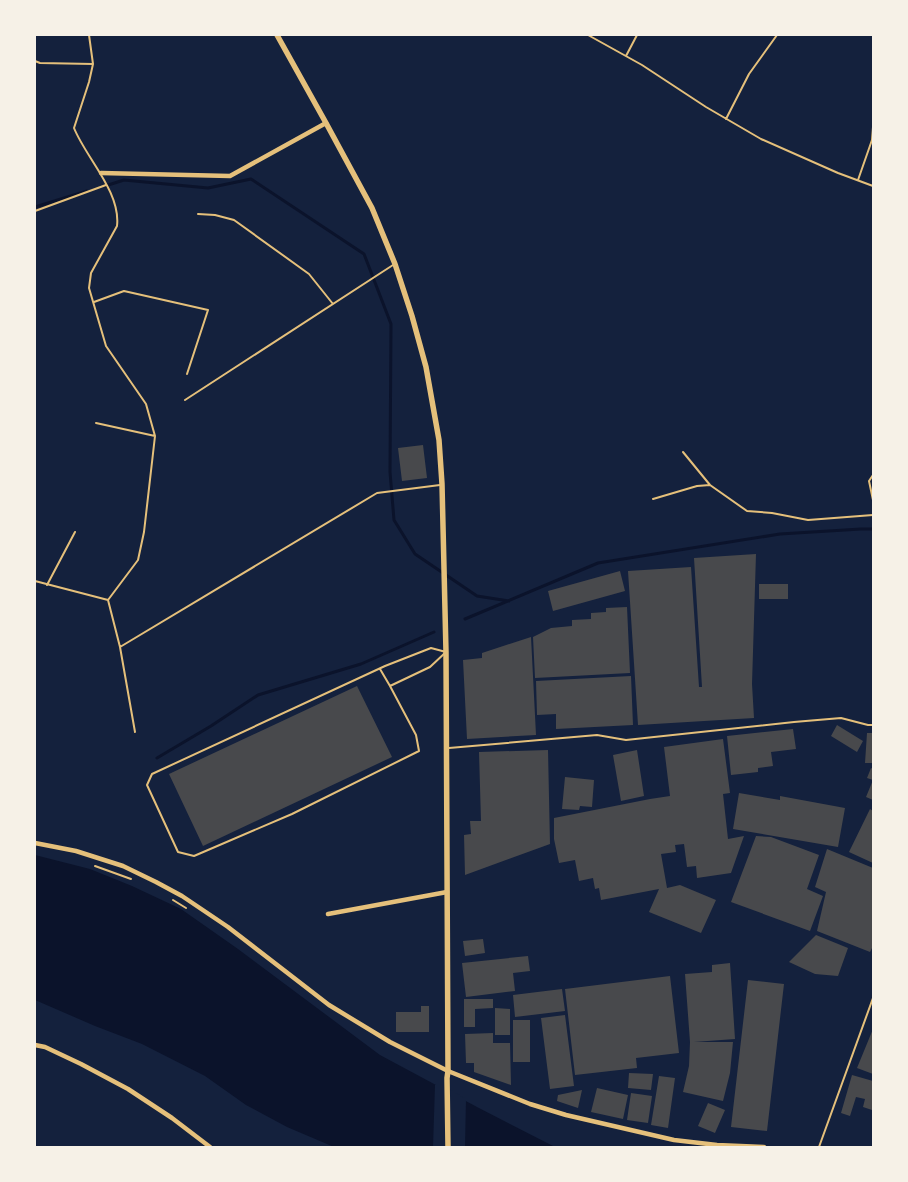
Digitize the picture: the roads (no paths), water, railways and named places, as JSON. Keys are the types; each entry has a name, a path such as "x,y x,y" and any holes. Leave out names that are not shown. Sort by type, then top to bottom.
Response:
{"street":[{"path":"277,35 372,208 395,264 426,367 439,440 442,484 446,652 448,1147"},
{"path":"100,172 230,176 326,123"},
{"path":"35,842 76,850 122,866 182,896 228,926 329,1005 383,1038 448,1071 530,1104 566,1116 674,1140 717,1145 764,1147"},
{"path":"328,914 447,892"},
{"path":"35,1044 74,1060 128,1088 210,1147"}],"lane":[{"path":"89,35 93,64 74,128 79,140 106,184 118,218 117,226 91,273 89,288 106,346 146,404 155,436 144,532 138,560 108,600"},
{"path":"588,35 626,56 761,139 873,186"},
{"path":"626,56 637,35"},
{"path":"726,119 749,74 777,35"},
{"path":"35,61 40,63 93,64"},
{"path":"858,180 872,140 873,127"},
{"path":"35,211 106,184"},
{"path":"198,214 216,215 234,220 309,274 333,304"},
{"path":"185,400 395,264"},
{"path":"93,302 124,291 208,310 187,374"},
{"path":"96,423 155,436"},
{"path":"683,452 710,485 748,511 772,513 808,520 873,516"},
{"path":"873,475 869,481 873,500"},
{"path":"120,646 377,493 442,484"},
{"path":"653,499 697,486 710,485"},
{"path":"47,585 75,532"},
{"path":"35,582 108,600"},
{"path":"108,600 120,646 135,732"},
{"path":"380,669 416,735 419,751 292,814 194,856 178,852 147,785 152,774 380,669 431,648 446,652"},
{"path":"390,686 430,667 446,652"},
{"path":"447,748 597,735 626,740 841,718 873,726"},
{"path":"820,1147 873,998"}],"water":[{"path":"35,855 90,869 181,909 380,1055 555,1147 334,1147 287,1127 246,1105 205,1076 142,1044 35,1000"}],"waterway":[{"path":"105,186 124,180 208,188 251,179 364,254 391,324 390,472 394,520 415,554 477,596 509,601"},
{"path":"35,207 87,191"},
{"path":"465,619 598,563 780,534 873,529"},
{"path":"157,758 258,695 361,664 434,632"}]}
